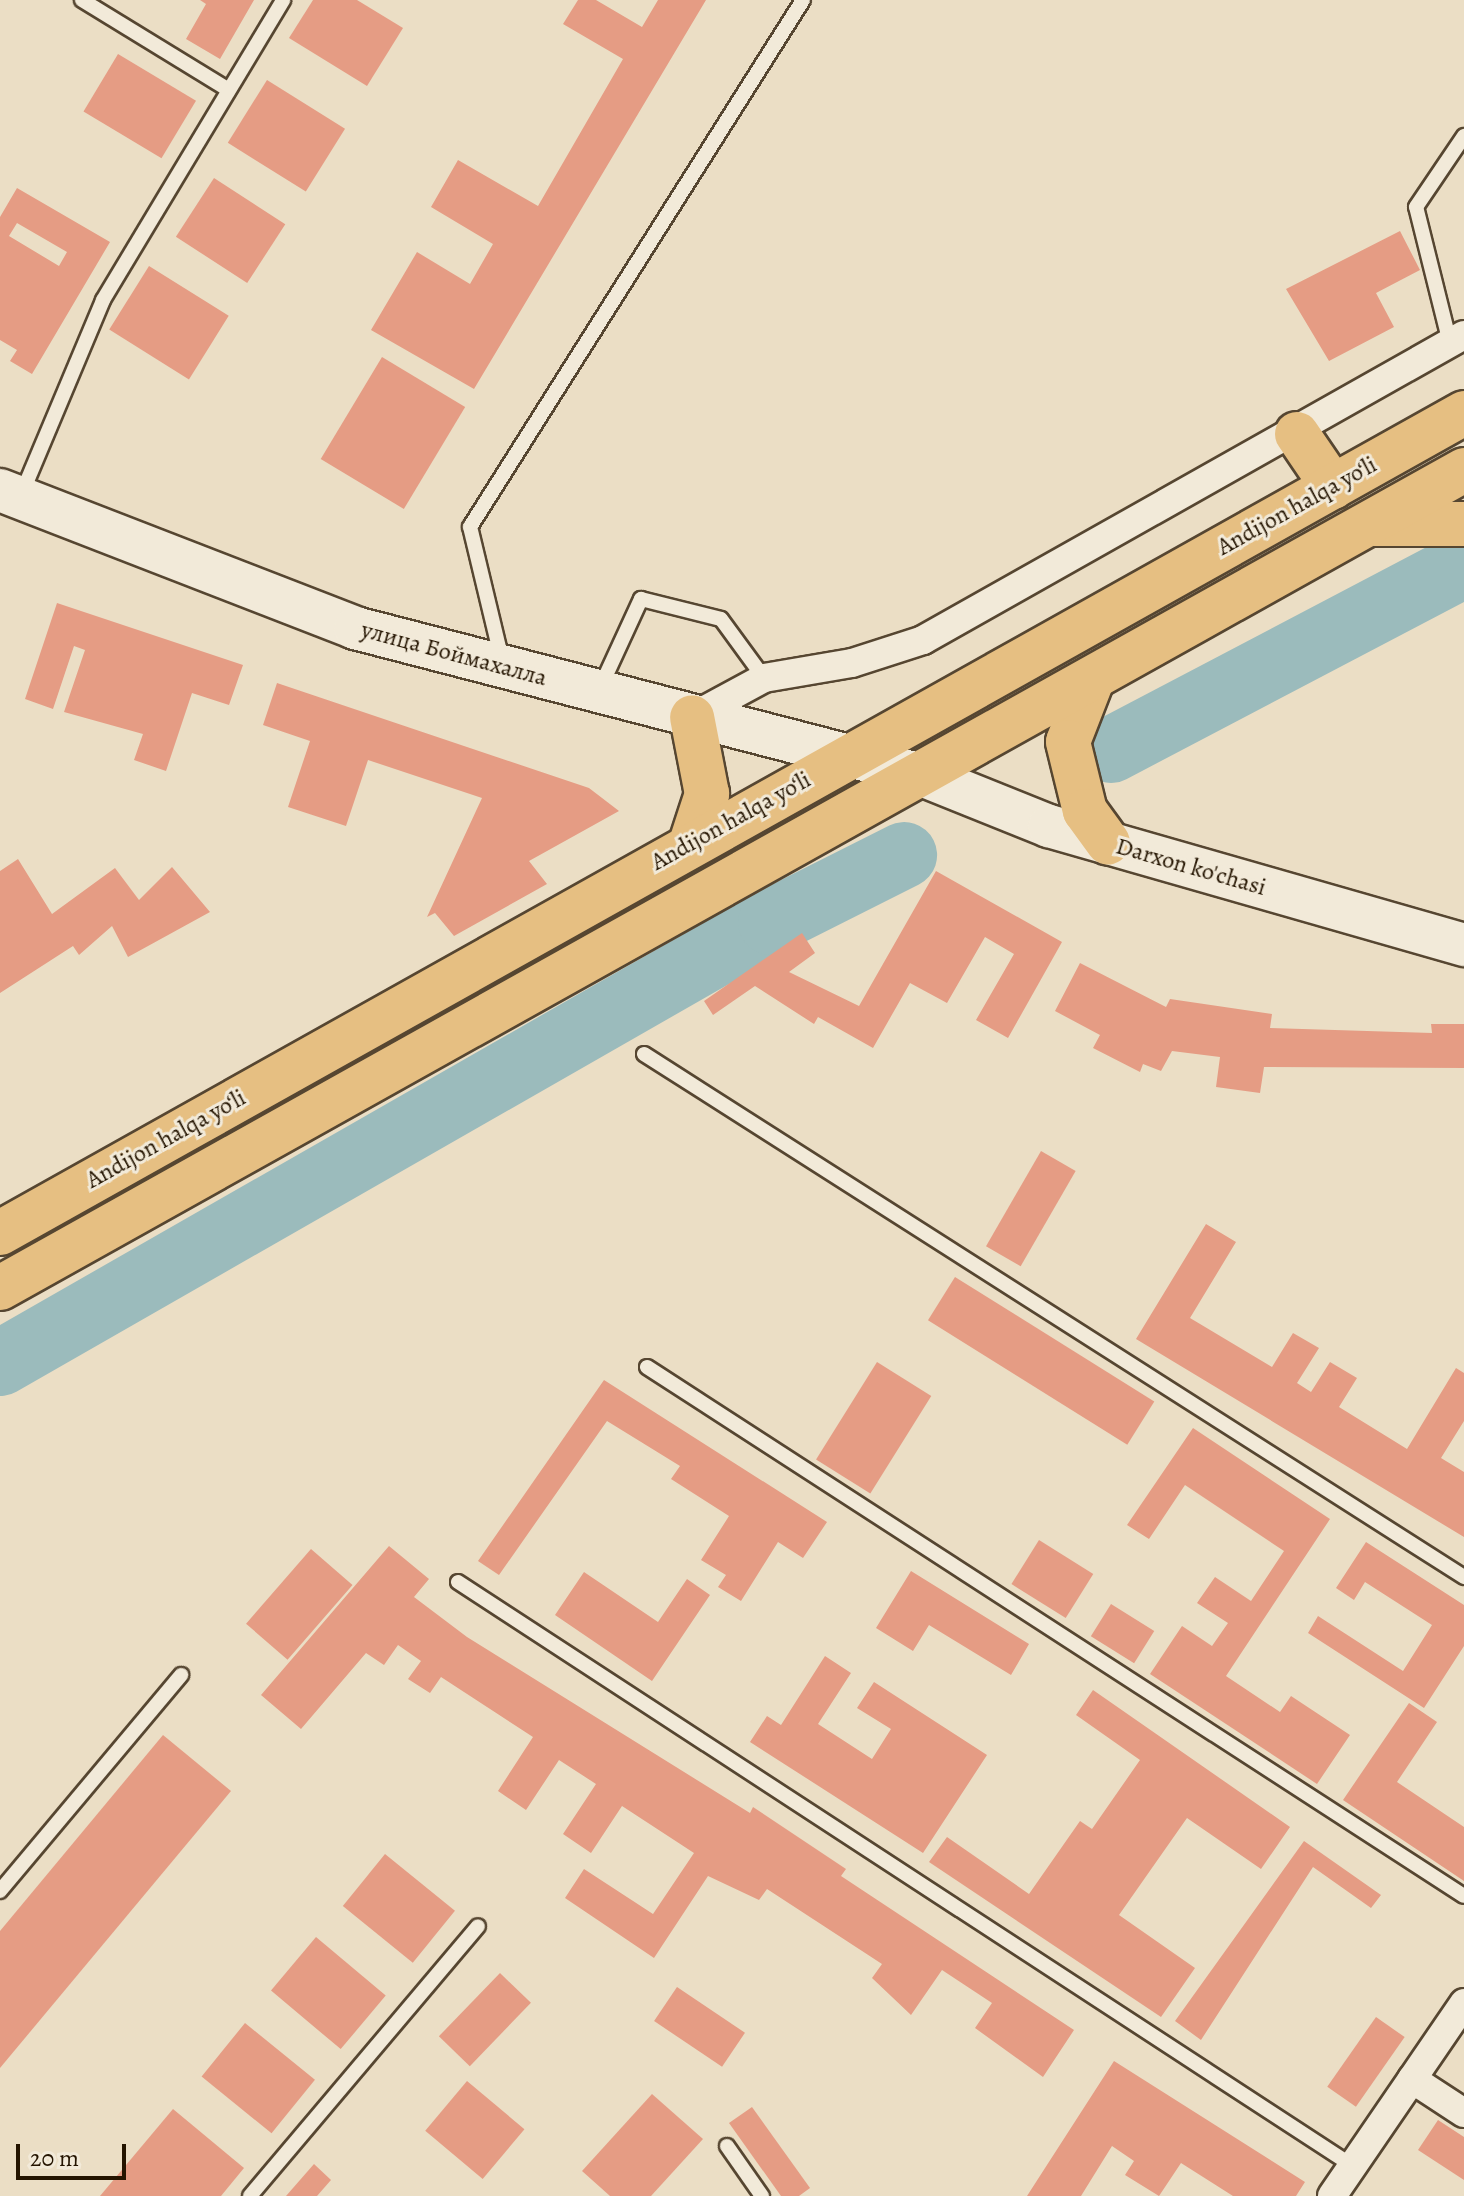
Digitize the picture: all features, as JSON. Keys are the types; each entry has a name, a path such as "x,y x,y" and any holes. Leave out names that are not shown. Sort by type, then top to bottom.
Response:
{"highway":[{"name":"Andijon halqa yo‘li","path":"0,1233 846,756 1464,413"},
{"path":"1297,434 1333,487"},
{"name":"Andijon halqa yo‘li","path":"0,1288 1464,470"},
{"path":"1370,524 1464,524"},
{"path":"1092,680 1068,742 1085,811 1108,843"},
{"path":"691,843 707,794 692,717"}],"main road":[{"name":"улица Боймахалла","path":"10,494 355,628 922,775"},
{"name":"Darxon ko'chasi","path":"922,775 1108,843 1464,945"}],"street":[{"path":"692,717 764,678 852,663 923,640 1297,434 1457,339"},
{"path":"1332,2196 1464,2003"},
{"path":"1412,2079 1464,2113"}],"lane":[{"path":"82,0 229,90"},
{"path":"10,494 103,300 283,0"},
{"path":"504,667 470,527 803,0"},
{"path":"1457,339 1416,207 1464,136"},
{"path":"598,692 641,599 721,619 764,678"},
{"path":"644,1054 1464,1577"},
{"path":"647,1367 1464,1896"},
{"path":"458,1582 1353,2166"},
{"path":"0,1891 181,1675"},
{"path":"250,2196 478,1926"},
{"path":"727,2146 762,2196"}],"building":[{"path":"200,0 254,0 220,59 186,39 206,4"},
{"path":"313,0 357,0 403,28 367,86 289,38"},
{"path":"578,0 596,0 642,27 658,0 706,0 474,389 371,330 417,252 470,284 493,244 431,207 458,160 538,206 623,59 563,24"},
{"path":"118,54 196,101 161,158 83,111"},
{"path":"267,80 345,129 306,192 228,143"},
{"path":"214,178 285,224 247,283 176,237"},
{"path":"17,188 110,242 32,374 10,361 17,350 0,340 0,217","holes":["17,223 67,252 59,266 9,236"]},
{"path":"1400,231 1420,270 1376,293 1394,327 1329,361 1286,289"},
{"path":"149,266 229,316 189,379 109,330"},
{"path":"382,357 465,407 404,509 321,459"},
{"path":"57,603 243,665 229,705 192,693 166,771 134,760 143,734 64,712 85,650 74,646 53,709 25,699"},
{"path":"277,683 589,788 619,811 529,861 547,884 454,936 435,913 427,917 482,798 368,760 346,826 288,807 310,741 263,725"},
{"path":"18,859 52,914 115,868 139,900 172,867 210,912 128,957 112,926 79,955 73,946 0,993 0,871"},
{"path":"936,871 1062,942 1008,1038 976,1020 1014,954 985,937 947,1003 910,983 873,1048 818,1017 814,1024 755,986 713,1015 704,1001 802,933 815,953 789,972 859,1006"},
{"path":"1080,963 1166,1007 1170,999 1272,1014 1270,1028 1432,1033 1431,1024 1464,1024 1464,1068 1264,1067 1260,1093 1216,1087 1220,1057 1172,1051 1161,1071 1143,1064 1140,1072 1093,1048 1100,1035 1055,1011"},
{"path":"1041,1151 1076,1171 1021,1266 986,1246"},
{"path":"1206,1224 1236,1242 1190,1318 1272,1367 1293,1333 1319,1348 1297,1383 1311,1392 1330,1362 1357,1378 1339,1407 1407,1449 1456,1368 1464,1373 1464,1421 1441,1458 1464,1472 1464,1537 1136,1339"},
{"path":"955,1277 1154,1402 1127,1445 928,1320"},
{"path":"877,1362 931,1396 870,1493 816,1460"},
{"path":"604,1380 827,1522 803,1558 778,1542 741,1601 718,1587 726,1575 701,1560 729,1516 671,1479 680,1466 607,1421 499,1575 478,1561"},
{"path":"1193,1428 1330,1519 1226,1676 1280,1712 1291,1696 1350,1735 1317,1784 1150,1674 1182,1626 1212,1646 1228,1623 1197,1603 1215,1577 1251,1601 1284,1551 1185,1485 1149,1539 1127,1525"},
{"path":"1039,1540 1093,1574 1066,1618 1011,1584"},
{"path":"1366,1542 1464,1605 1464,1646 1424,1708 1308,1633 1318,1616 1403,1671 1432,1625 1365,1582 1354,1600 1336,1588"},
{"path":"389,1546 429,1579 414,1597 467,1637 750,1813 753,1807 846,1869 841,1876 1074,2030 1043,2077 975,2028 992,2003 942,1970 911,2015 872,1978 882,1964 767,1889 759,1900 708,1876 654,1958 565,1898 584,1869 653,1914 694,1853 622,1806 591,1853 563,1834 596,1784 559,1760 526,1810 498,1791 533,1737 441,1677 430,1693 408,1679 421,1661 398,1645 384,1665 366,1653 301,1729 261,1695"},
{"path":"311,1549 353,1585 288,1660 246,1624"},
{"path":"911,1571 1029,1644 1011,1675 929,1625 913,1651 876,1628"},
{"path":"584,1572 658,1622 687,1579 710,1595 652,1681 555,1615"},
{"path":"1111,1604 1154,1631 1134,1663 1091,1636"},
{"path":"825,1656 851,1673 818,1724 872,1759 891,1729 857,1708 874,1682 987,1755 923,1853 750,1742 767,1716 781,1725"},
{"path":"1093,1690 1290,1827 1261,1869 1187,1818 1119,1915 1195,1968 1161,2017 929,1862 947,1837 1029,1894 1080,1821 1092,1829 1140,1760 1076,1715"},
{"path":"1409,1703 1437,1722 1397,1782 1464,1827 1464,1881 1343,1800"},
{"path":"163,1735 231,1791 0,2068 0,1931"},
{"path":"1304,1841 1381,1895 1371,1908 1313,1867 1201,2040 1175,2021"},
{"path":"385,1854 455,1911 413,1963 343,1906"},
{"path":"316,1937 386,1995 341,2049 271,1991"},
{"path":"500,1973 531,2003 470,2066 439,2036"},
{"path":"677,1987 745,2033 722,2067 654,2021"},
{"path":"1376,2017 1405,2037 1356,2107 1327,2087"},
{"path":"245,2023 315,2080 272,2133 202,2077"},
{"path":"1114,2061 1305,2182 1296,2196 1233,2196 1181,2163 1159,2196 1125,2175 1134,2161 1112,2146 1081,2196 1027,2196"},
{"path":"467,2081 524,2129 483,2179 425,2131"},
{"path":"652,2094 703,2139 651,2196 610,2196 582,2171"},
{"path":"752,2107 810,2188 799,2196 781,2196 729,2123"},
{"path":"173,2109 244,2168 221,2196 100,2196"},
{"path":"1438,2120 1464,2137 1464,2180 1418,2150"},
{"path":"314,2164 331,2180 317,2196 286,2196"}],"waterway":[{"path":"1111,750 1464,565"},
{"path":"0,1363 771,922 904,855"}]}
